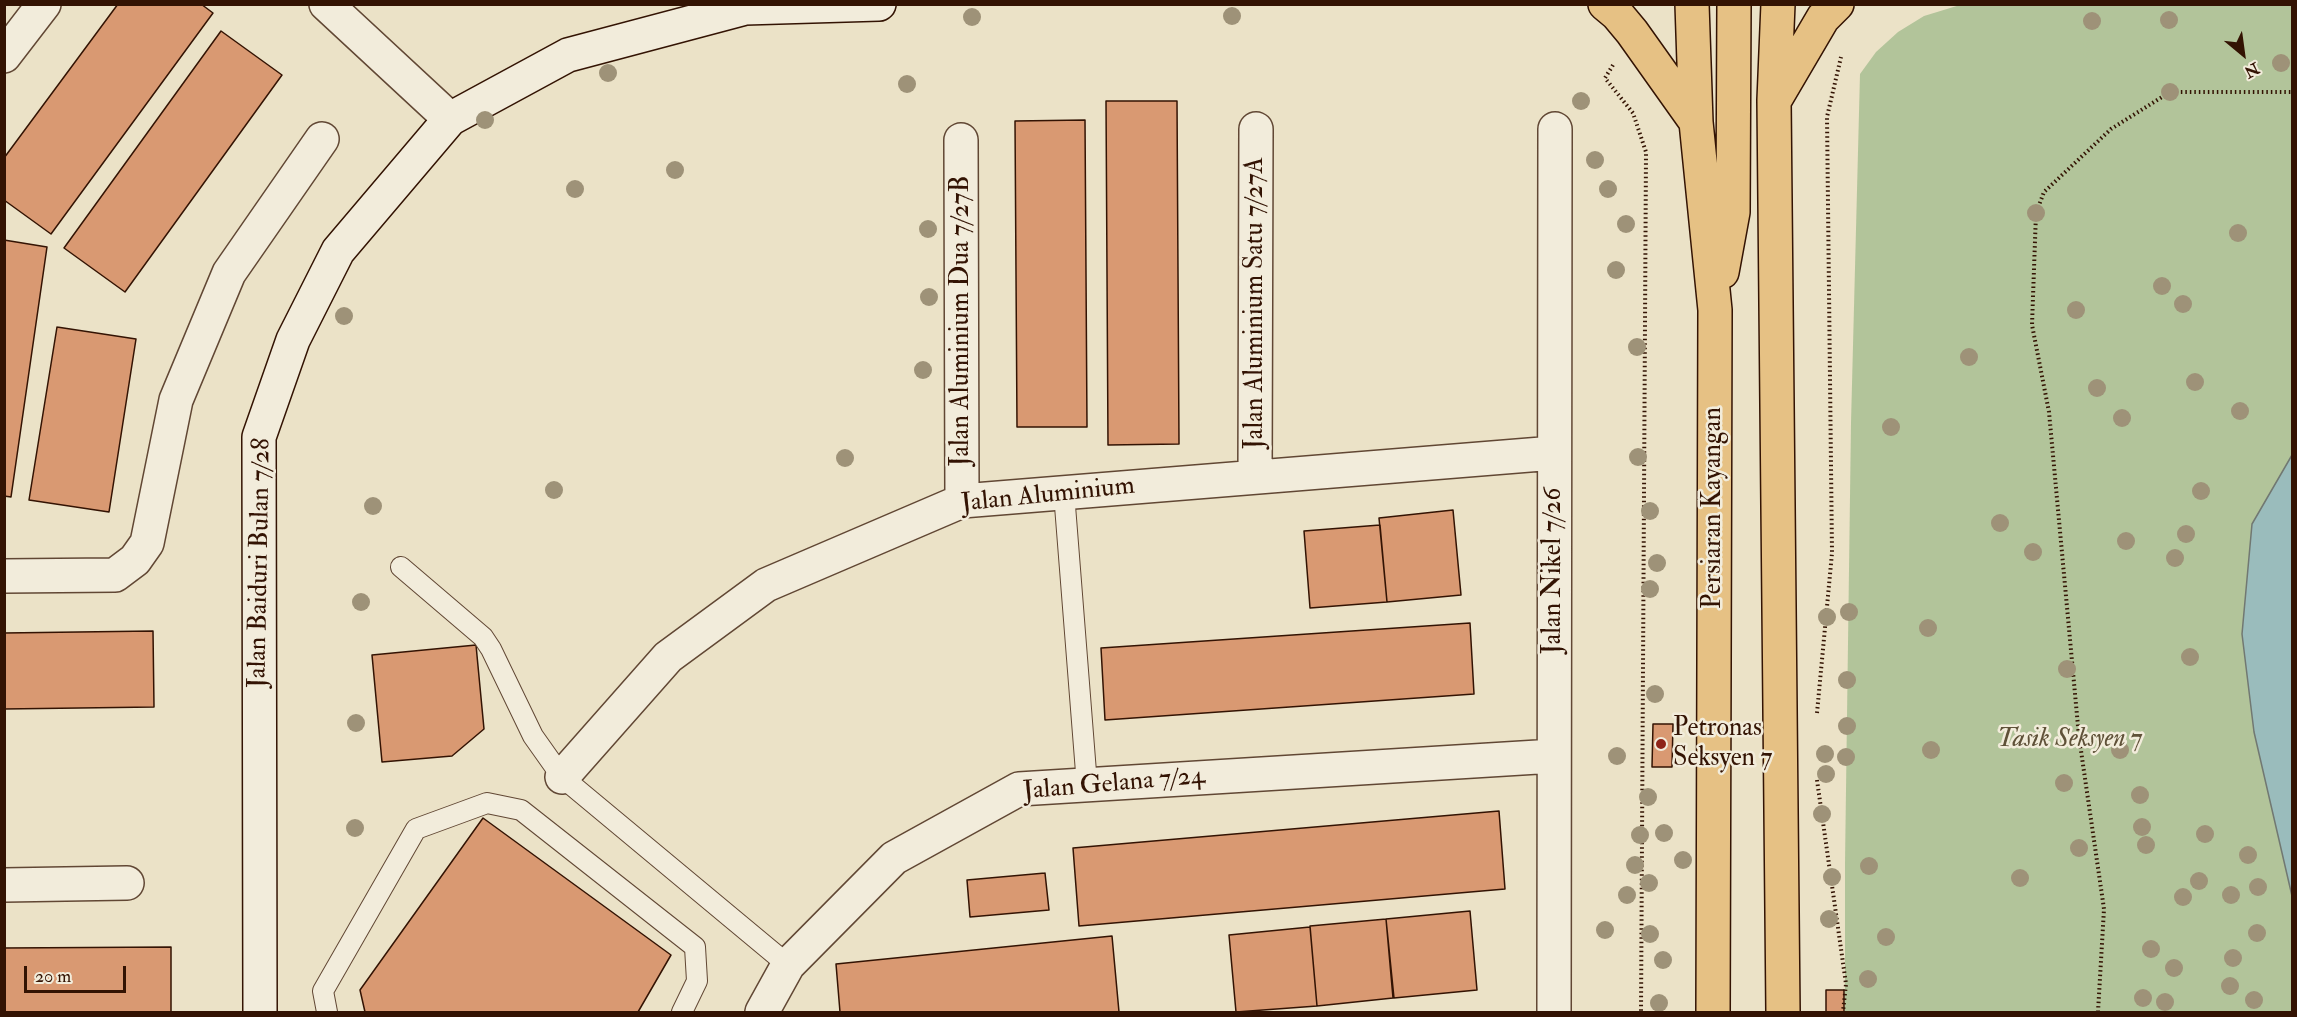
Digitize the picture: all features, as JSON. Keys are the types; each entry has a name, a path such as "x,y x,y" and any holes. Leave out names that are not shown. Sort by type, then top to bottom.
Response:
{"main road":[{"path":"1605,4 1632,32 1696,122"},
{"name":"Persiaran Kayangan","path":"1692,4 1696,122 1715,310 1713,1012"},
{"path":"1715,310 1733,212 1734,4"},
{"path":"1778,4 1774,100 1783,1012"},
{"path":"1774,100 1823,18 1837,4"}],"street":[{"path":"4,56 44,4"},
{"path":"326,4 450,119"},
{"name":"Jalan Baiduri Bulan 7/28","path":"260,1012 259,437 293,340 338,251 450,119 568,55 745,8 879,4"},
{"name":"Jalan Aluminium Satu 7/27A","path":"1255,476 1256,129"},
{"name":"Jalan Nikel 7/26","path":"1554,1012 1555,129"},
{"path":"4,576 115,575 135,560 147,543 176,400 229,273 322,139"},
{"name":"Jalan Aluminium Dua 7/27B","path":"961,140 962,501"},
{"name":"Jalan Aluminium","path":"562,777 668,657 766,585 962,501 1554,453"},
{"name":"Jalan Gelana 7/24","path":"762,1012 788,965 894,858 1019,789 1554,756"},
{"path":"4,885 127,883"}],"lane":[{"path":"1064,493 1087,785"},
{"path":"402,567 483,637 491,649 528,728 562,777 788,965"},
{"path":"327,1012 323,992 416,829 487,803 521,810 695,947 697,981 682,1012"}],"path":[{"path":"1632,32 1605,78 1633,113 1646,152 1641,1012"},
{"path":"1816,716 1832,553 1827,117 1842,54"},
{"path":"2098,1012 2104,909 2079,737 2049,412 2032,324 2036,213 2044,192 2111,129 2170,92 2292,92"},
{"path":"1816,774 1846,984 1843,1012"}],"green space":[{"name":"Tasik Seksyen 7","path":"1960,5 2292,5 2292,1012 1845,1012 1851,423 1860,74 1876,52 1898,32 1924,16"}],"water":[{"path":"2292,455 2292,896 2254,732 2242,634 2252,524"}],"building":[{"path":"118,4 201,4 213,13 51,234 4,200 4,158"},
{"path":"221,31 282,75 125,292 64,248"},
{"path":"1106,101 1177,101 1179,444 1108,445"},
{"path":"1085,120 1087,427 1017,427 1015,121"},
{"path":"4,240 47,247 11,497 4,496"},
{"path":"57,327 136,339 109,512 29,500"},
{"path":"1453,510 1461,595 1387,602 1379,518"},
{"path":"1380,525 1387,602 1310,608 1304,531"},
{"path":"1470,623 1474,694 1105,720 1101,648"},
{"path":"153,631 154,707 4,709 4,633"},
{"path":"476,645 484,729 452,756 382,762 372,655"},
{"path":"1653,724 1673,724 1672,767 1652,767"},
{"path":"1499,811 1505,889 1079,926 1073,848"},
{"path":"483,818 671,955 638,1012 365,1012 360,990"},
{"path":"1045,873 1049,910 970,917 967,880"},
{"path":"1470,911 1477,990 1394,998 1386,919"},
{"path":"1386,919 1393,998 1317,1006 1310,926"},
{"path":"1310,927 1317,1006 1236,1012 1229,935"},
{"path":"1112,936 1119,1012 840,1012 836,964"},
{"path":"171,947 171,1012 4,1012 4,948"},
{"path":"1826,990 1844,990 1844,1012 1826,1012"}],"place":[{"name":"Petronas Seksyen 7","path":"1661,744"}]}
